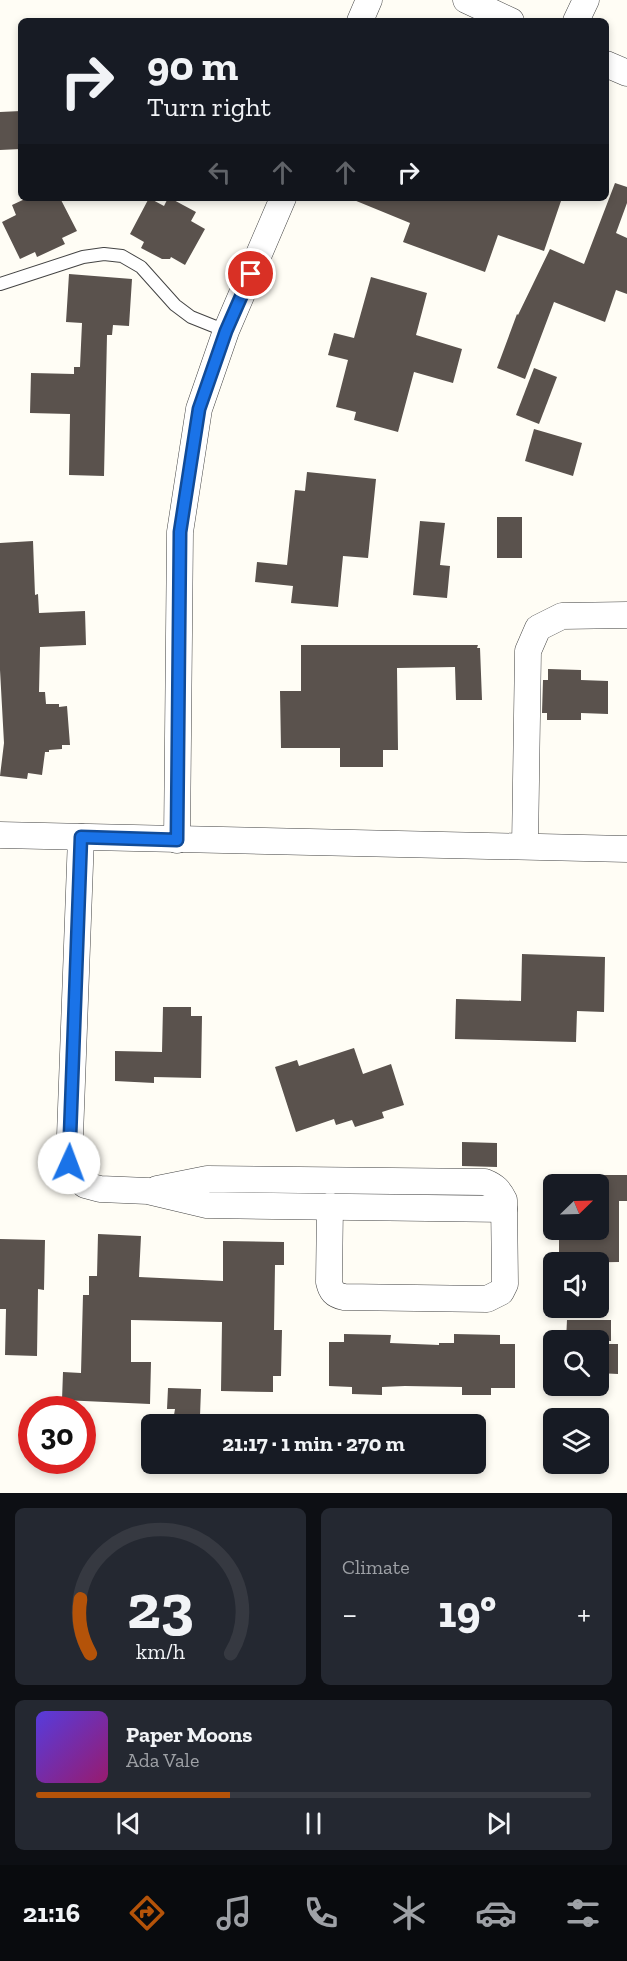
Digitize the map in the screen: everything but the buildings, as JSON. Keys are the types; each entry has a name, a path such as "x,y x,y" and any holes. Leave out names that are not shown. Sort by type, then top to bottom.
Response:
{"street":[{"path":"361,18 369,0"},
{"path":"466,0 505,18"},
{"path":"577,18 586,0"},
{"path":"609,65 627,73"},
{"path":"177,840 180,532 199,409 226,331 282,201"},
{"path":"525,846 528,651 538,628 562,616 627,615"},
{"path":"0,836 627,849"},
{"path":"81,837 69,1163 74,1175 85,1185 100,1189 148,1191 207,1205 504,1209"},
{"path":"148,1191 207,1179 485,1182 494,1185 504,1200 504,1284 501,1292 487,1299 344,1297 337,1295 331,1290 329,1282 330,1206"}],"lane":[{"path":"0,284 83,257 104,254 122,256 141,267 175,305 191,317 226,331"}],"route":[{"path":"69,1163 81,837 177,840 180,532 199,409 226,331 251,274"}]}
